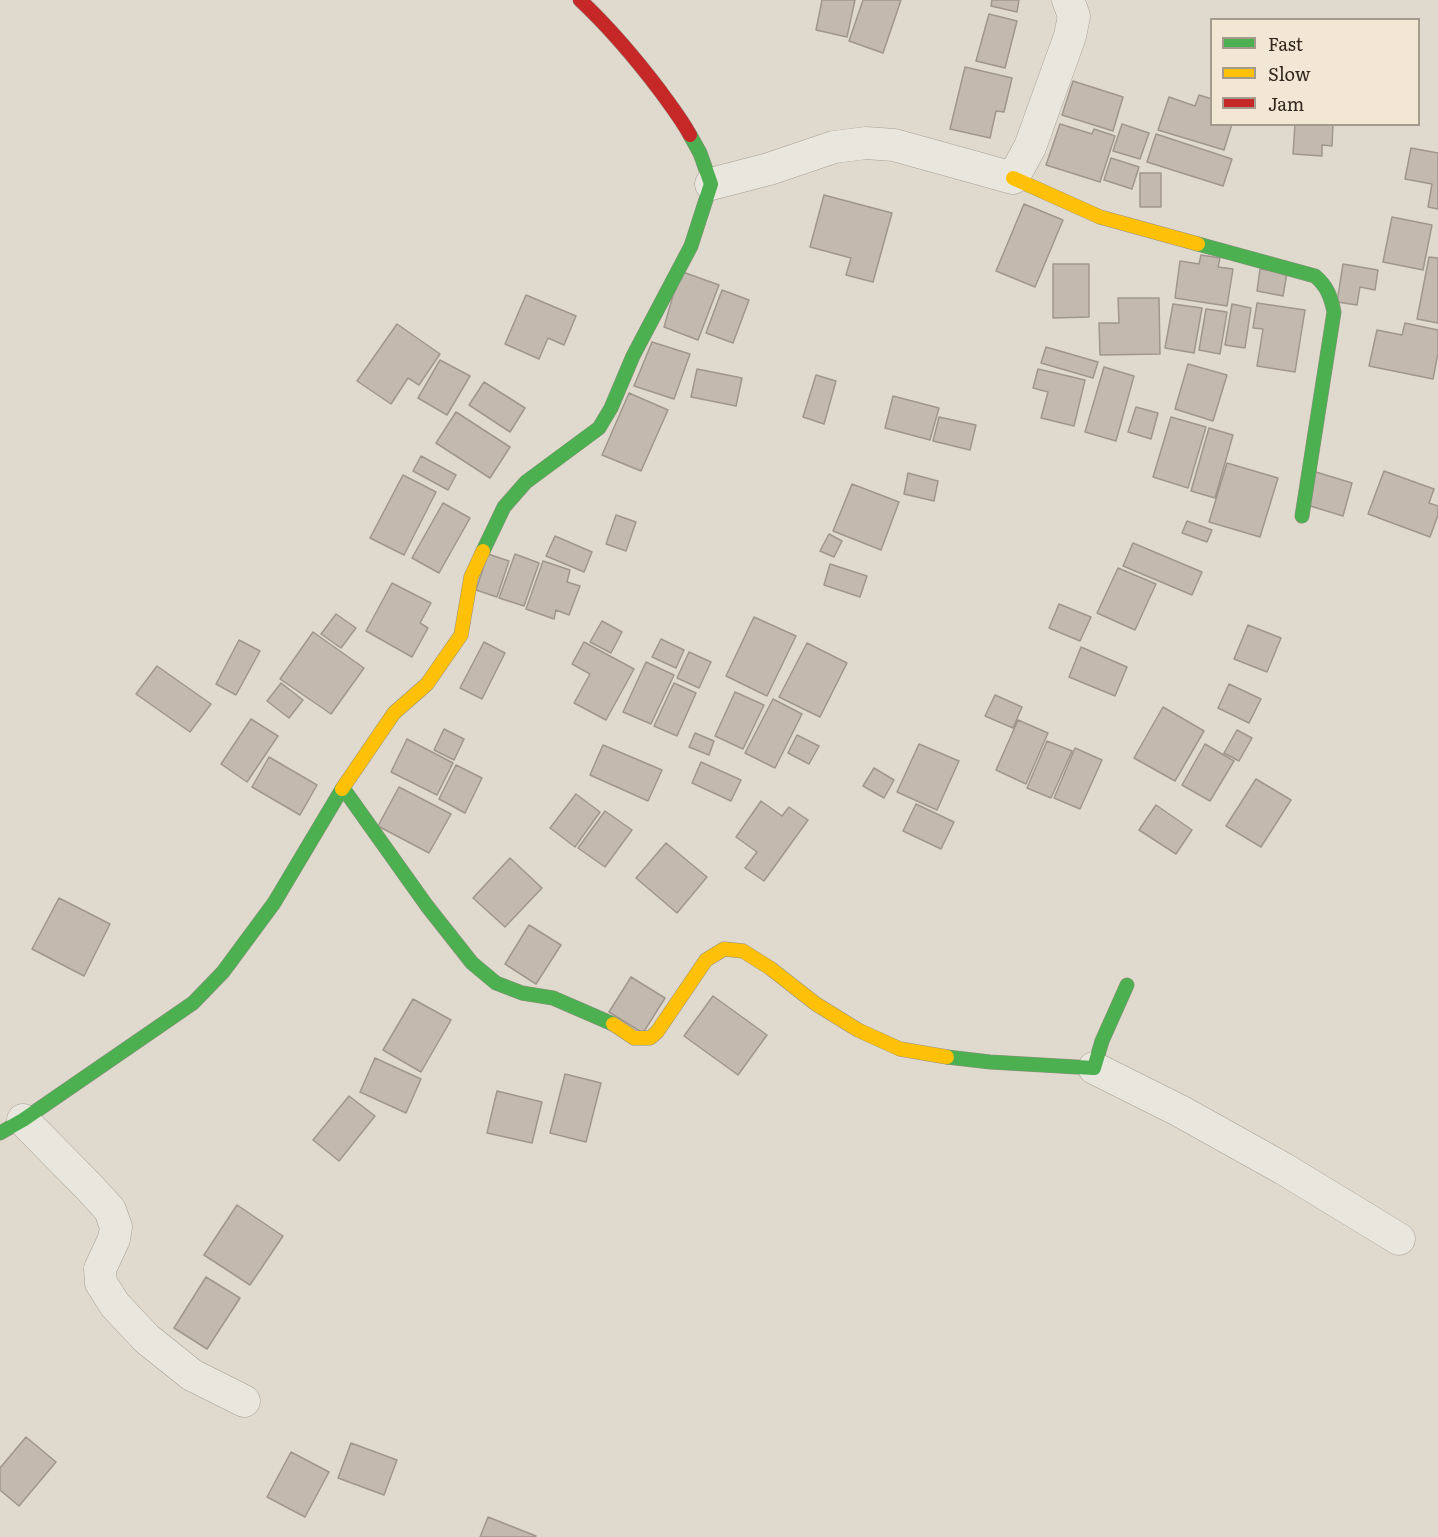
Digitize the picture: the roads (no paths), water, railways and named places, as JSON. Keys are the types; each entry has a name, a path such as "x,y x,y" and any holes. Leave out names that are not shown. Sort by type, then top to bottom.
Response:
{"street":[{"path":"244,1401 192,1375 147,1339 115,1305 101,1284 100,1269 114,1239 116,1227 110,1210 90,1188 12,1127 193,1003 216,980 274,903 344,788 394,713 427,684 461,635 471,577 504,507 526,482 599,428 611,408 633,356 691,246 711,184 700,153 684,123 642,67 601,20 580,0"},
{"path":"1013,178 1030,147 1070,36 1074,16 1068,0"},
{"path":"711,184 769,169 834,147 866,143 894,145 1013,178 1100,217 1315,276 1325,283 1334,312 1302,516"},
{"path":"344,788 427,906 472,963 496,983 522,993 553,998 612,1023 634,1038 650,1038 657,1032 706,960 724,949 744,951 816,1004 858,1030 900,1049 990,1062 1094,1068 1191,1117 1284,1169 1399,1239"},
{"path":"1094,1068 1102,1041 1127,985"}]}
